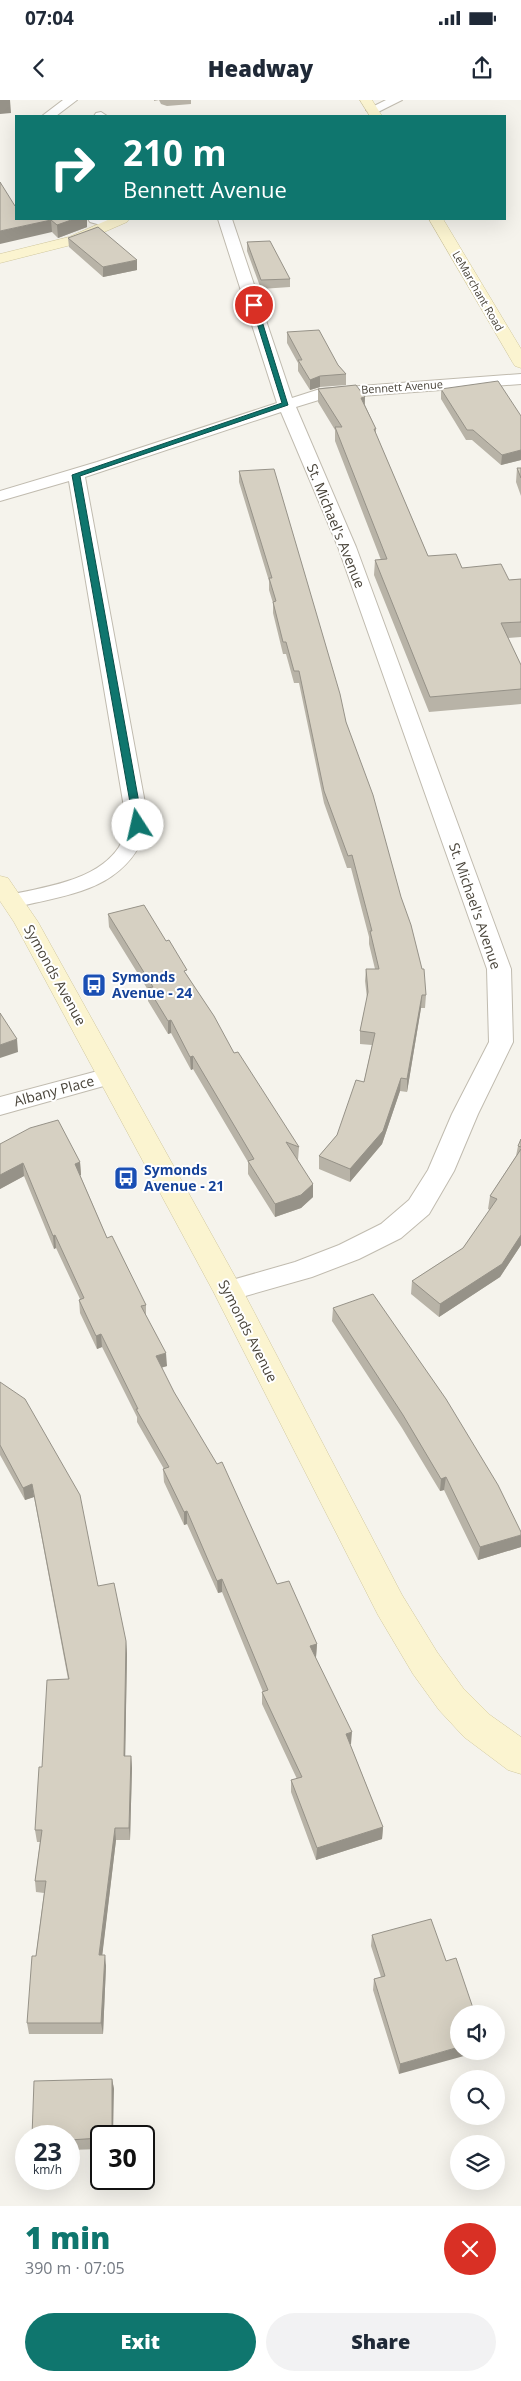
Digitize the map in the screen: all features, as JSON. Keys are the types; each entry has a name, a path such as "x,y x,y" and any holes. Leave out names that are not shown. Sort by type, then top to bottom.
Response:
{"street":[{"path":"49,115 71,100"},
{"path":"371,109 396,100"},
{"name":"St. Michael's Avenue","path":"225,220 286,404 346,547 499,969 501,1042 465,1114 441,1171 420,1207 391,1231 349,1252 302,1270 228,1291"},
{"name":"LeMarchant Road","path":"437,220 521,363"},
{"path":"0,259 74,240 117,221"},
{"name":"Bennett Avenue","path":"0,496 76,475 320,394 521,379"},
{"path":"7,892 88,880 110,868 128,850 138,825 76,475"},
{"name":"Symonds Avenue","path":"7,892 228,1291 363,1555 425,1663 451,1699 477,1726 521,1758"},
{"name":"Albany Place","path":"0,1106 109,1076"}],"building":[{"path":"0,182 15,206 15,220 51,220 0,231"},
{"path":"51,220 71,220 57,225"},
{"path":"98,227 137,260 103,267 68,238"},
{"path":"270,241 290,279 261,280 247,242"},
{"path":"319,330 338,365 346,374 320,376 310,380 298,360 302,360 287,332"},
{"path":"498,381 521,416 521,450 502,455 473,430 467,430 441,389"},
{"path":"356,385 365,397 361,398 376,429 374,429 428,556 456,554 462,568 501,564 509,580 521,579 521,622 501,623 521,665 521,689 430,697 375,560 387,559 335,427 342,427 318,389"},
{"path":"517,468 521,468 521,478"},
{"path":"274,469 340,694 346,722 373,795 422,969 424,969 426,995 422,995 407,1079 401,1078 383,1131 350,1169 319,1156 337,1135 356,1080 364,1082 375,1033 360,1031 368,992 366,969 379,969 370,931 372,931 352,855 348,856 324,791 299,671 294,671 286,642 283,642 273,602 276,601 269,578 272,578 239,471"},
{"path":"144,905 166,941 169,940 187,970 184,971 214,1016 234,1053 238,1052 299,1147 286,1142 313,1184 301,1195 275,1204 248,1161 254,1159 193,1056 190,1057 171,1020 168,1021 148,988 153,987 108,914"},
{"path":"0,1013 17,1039 0,1045"},
{"path":"58,1120 80,1162 75,1164 107,1238 112,1236 146,1305 141,1306 166,1353 156,1356 174,1392 217,1464 222,1462 277,1584 289,1581 317,1644 310,1646 352,1732 346,1734 383,1827 317,1848 291,1780 302,1777 262,1692 268,1690 222,1579 217,1581 187,1511 184,1512 163,1469 169,1467 136,1409 138,1409 101,1334 96,1336 79,1300 84,1298 55,1235 53,1236 23,1163 0,1175 0,1144 30,1128"},
{"path":"521,1149 521,1235 502,1264 440,1304 412,1281 463,1248 497,1199 490,1196"},
{"path":"373,1294 446,1399 498,1485 521,1535 480,1547 446,1477 441,1479 403,1415 333,1308"},
{"path":"0,1382 25,1399 80,1495 98,1586 114,1583 126,1641 124,1756 131,1756 129,1828 115,1828 99,1955 105,1955 101,2023 27,2023 32,1956 36,1956 46,1881 35,1881 42,1830 35,1830 39,1767 42,1767 47,1680 69,1679 32,1484 23,1488 0,1445"},
{"path":"431,1919 446,1961 456,1958 472,2005 450,2005 450,2050 400,2064 374,1979 385,1976 372,1935"},
{"path":"112,2079 112,2125 90,2125 90,2139 80,2139 80,2125 32,2125 34,2081"}],"place":[{"name":"Symonds Avenue - 24","path":"94,985"},
{"name":"Symonds Avenue - 21","path":"126,1178"}],"route":[{"path":"138,825 76,475 286,404 254,305"}]}
